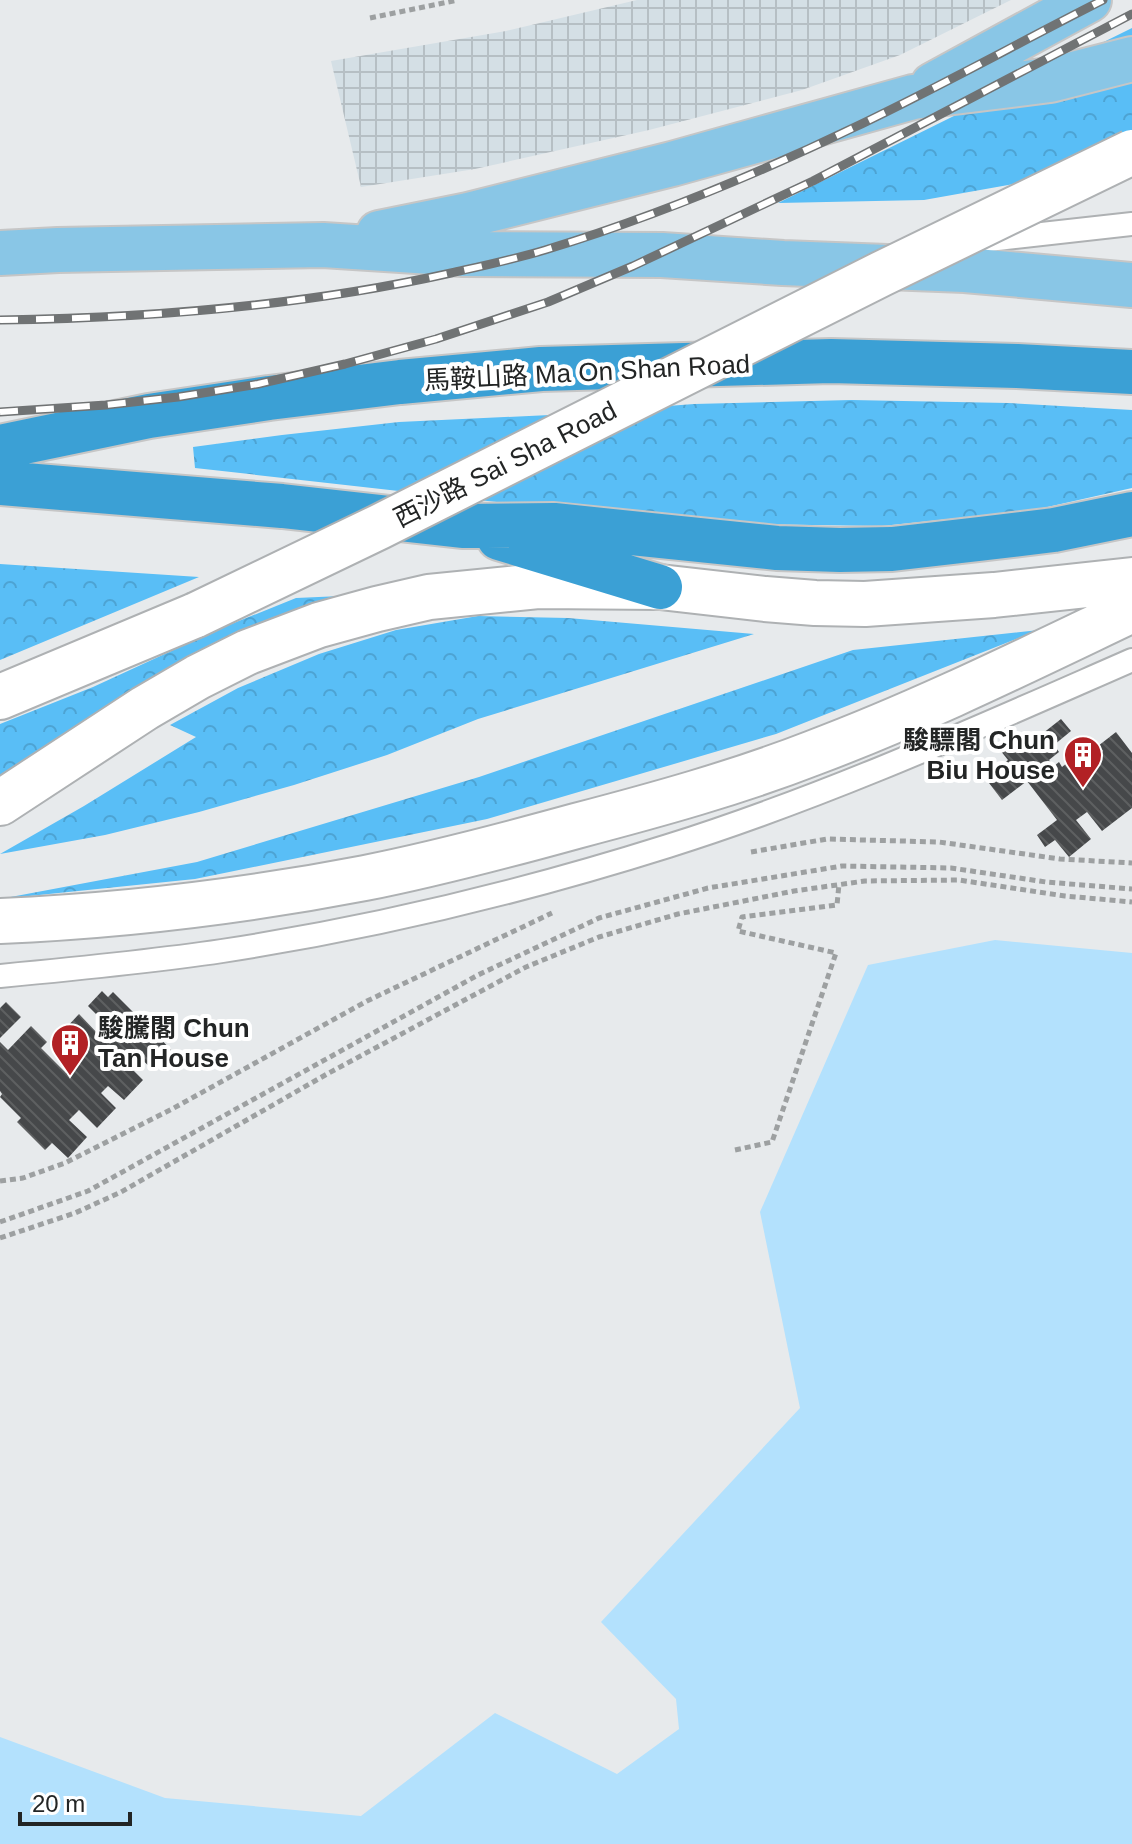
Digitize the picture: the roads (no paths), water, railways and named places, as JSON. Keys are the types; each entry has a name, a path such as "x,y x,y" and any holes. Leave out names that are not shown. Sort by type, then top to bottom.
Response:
{"highway":[{"name":"馬鞍山路 Ma On Shan Road","path":"0,447 149,416 269,398 541,369 831,361 1132,372"},
{"path":"0,483 253,503 462,526 554,525 765,547 840,550 892,549 1054,530 1132,514"},
{"path":"462,526 660,587"}],"main road":[{"path":"913,97 1089,0"},
{"path":"323,245 468,215 672,164 913,97 1050,80 1132,59"},
{"name":"西沙路 Sai Sha Road","path":"0,697 196,615 379,527 881,274 1132,152"},
{"path":"0,253 323,245 463,254 662,255 965,270 1132,285"},
{"path":"0,803 145,708 248,652 319,625 429,597 538,586 660,587 765,599 865,604 994,595 1132,580"},
{"path":"0,921 216,903 366,877 497,848 809,755 871,731 1132,610"}],"lane":[{"path":"783,263 1132,224"},
{"path":"0,976 124,964 322,934 559,879 668,846 804,799 884,768 1132,660"}],"railway":[{"path":"0,320 170,313 283,302 395,284 545,250 663,210 779,162 886,112 1103,0"},
{"path":"0,412 106,405 258,384 436,339 548,302 633,266 813,181 1132,14"}],"place":[{"name":"駿驃閣 Chun Biu House","path":"1083,789"},
{"name":"駿騰閣 Chun Tan House","path":"70,1077"}]}
